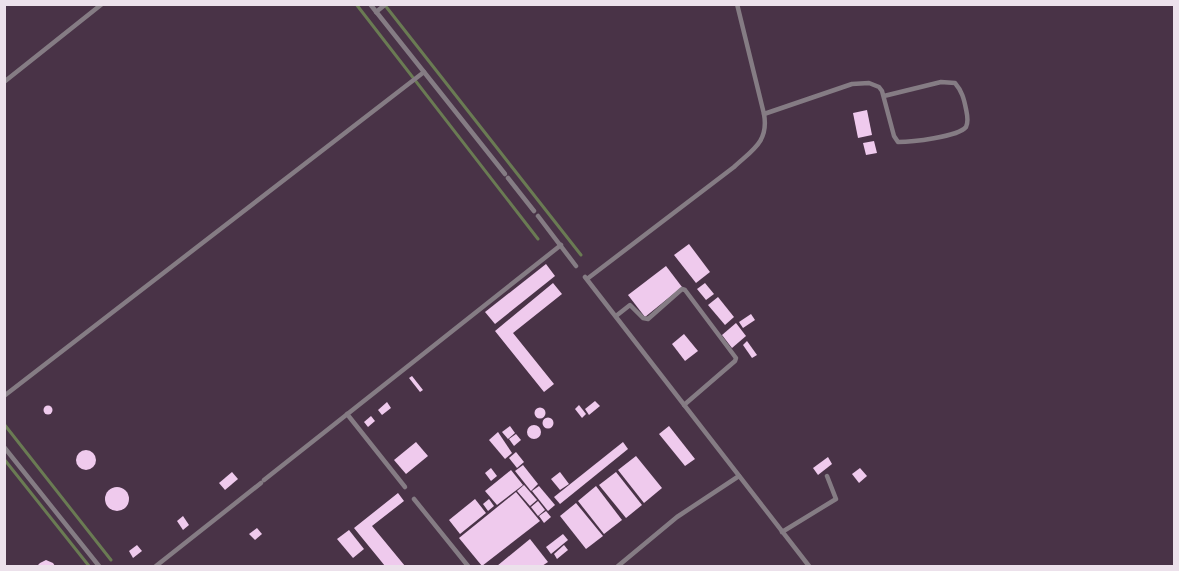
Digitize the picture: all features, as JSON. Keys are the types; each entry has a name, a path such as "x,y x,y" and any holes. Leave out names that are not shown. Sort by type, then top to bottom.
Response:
{"lane":[{"path":"4,82 102,4"},
{"path":"370,4 534,211"},
{"path":"376,12 386,4"},
{"path":"737,4 767,128 762,138 753,150 586,278 809,567"},
{"path":"4,396 423,72"},
{"path":"764,114 852,84 869,83 879,87 884,96 898,142 945,135 967,126 968,117 963,93 955,83 941,82 884,96"},
{"path":"538,216 576,266"},
{"path":"156,567 561,245"},
{"path":"616,316 630,305 643,318 648,319 682,290 685,290 736,358 684,405"},
{"path":"347,414 405,487"},
{"path":"4,447 99,567"},
{"path":"618,567 677,517 739,476"},
{"path":"782,532 836,499 826,476"},
{"path":"414,499 468,567"}],"shaded area":[{"path":"5,5 1174,5 1174,566 5,566"}],"building":[{"path":"867,110 872,135 858,138 853,113"},
{"path":"874,141 877,153 866,155 863,143"},
{"path":"689,244 710,272 696,283 674,255"},
{"path":"546,264 555,276 495,324 485,312"},
{"path":"666,266 682,287 645,317 628,295"},
{"path":"553,283 562,294 513,333 554,384 544,392 495,331"},
{"path":"705,283 714,294 706,300 697,289"},
{"path":"718,297 734,317 725,325 708,305"},
{"path":"751,314 755,320 743,328 739,322"},
{"path":"736,323 746,336 732,348 722,335"},
{"path":"684,334 698,351 685,361 672,344"},
{"path":"747,341 757,355 752,358 743,345"},
{"path":"412,376 423,390 420,392 409,378"},
{"path":"595,401 600,406 589,415 585,409"},
{"path":"387,402 391,408 382,415 378,410"},
{"path":"48,405 53,410 48,415 43,410"},
{"path":"579,405 586,414 582,418 575,409"},
{"path":"540,408 544,409 544,417 540,418 536,417 535,413 536,409"},
{"path":"371,416 375,421 368,427 364,422"},
{"path":"548,417 554,423 548,429 542,423"},
{"path":"531,425 537,425 541,432 537,439 531,439 527,435 527,429"},
{"path":"510,426 515,433 508,439 502,432"},
{"path":"669,426 695,459 685,466 659,434"},
{"path":"498,432 512,453 505,459 489,440"},
{"path":"516,434 521,440 514,446 509,439"},
{"path":"416,442 428,456 406,474 394,460"},
{"path":"623,442 628,449 560,504 554,497"},
{"path":"86,450 93,453 96,460 93,467 86,470 79,467 76,460 79,453"},
{"path":"516,452 524,462 517,468 509,458"},
{"path":"636,456 662,488 644,503 618,470"},
{"path":"828,457 832,464 818,475 813,468"},
{"path":"523,465 538,484 531,491 515,471"},
{"path":"491,468 497,476 491,481 485,473"},
{"path":"860,468 867,476 859,483 852,474"},
{"path":"511,470 523,485 497,505 485,491"},
{"path":"232,472 238,479 225,490 219,483"},
{"path":"560,472 569,484 560,490 551,479"},
{"path":"616,472 642,505 626,518 599,485"},
{"path":"524,485 537,500 530,506 517,491"},
{"path":"539,486 555,505 548,511 532,491"},
{"path":"596,486 622,520 604,534 578,501"},
{"path":"117,487 126,490 129,499 126,508 117,511 108,508 105,499 108,490"},
{"path":"516,492 540,521 482,566 459,538"},
{"path":"398,493 404,501 372,526 405,566 385,566 354,528"},
{"path":"475,499 486,513 460,534 449,520"},
{"path":"489,499 494,506 488,511 483,504"},
{"path":"538,501 545,510 538,516 531,507"},
{"path":"576,503 603,536 586,549 560,516"},
{"path":"546,511 551,517 544,523 539,516"},
{"path":"183,516 189,525 183,530 177,521"},
{"path":"257,528 262,534 255,540 249,534"},
{"path":"349,530 364,549 353,558 337,539"},
{"path":"563,534 568,540 551,554 546,547"},
{"path":"530,539 548,562 542,566 497,566"},
{"path":"137,545 142,551 133,558 129,551"},
{"path":"564,545 568,550 557,559 554,554"},
{"path":"46,560 55,566 37,566 40,563"}],"waterway":[{"path":"356,4 538,239"},
{"path":"384,4 581,255"},
{"path":"4,424 111,560"},
{"path":"4,459 89,566"}]}
